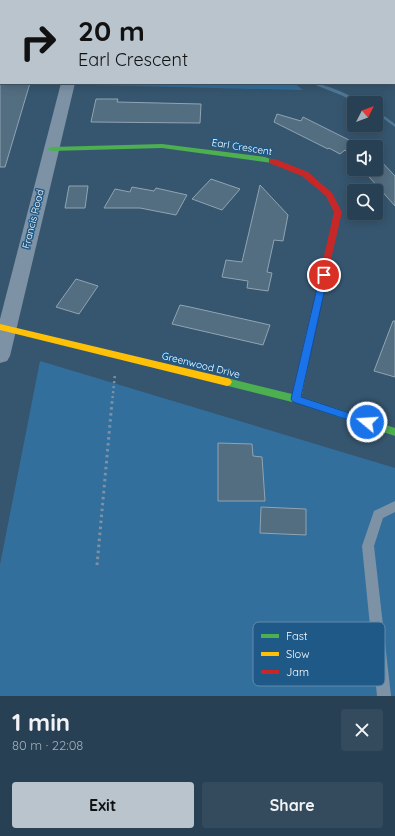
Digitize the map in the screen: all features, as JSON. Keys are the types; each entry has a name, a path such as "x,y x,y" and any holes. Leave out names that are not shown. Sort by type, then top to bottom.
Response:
{"street":[{"name":"Francis Road","path":"0,356 3,328 68,84"},
{"name":"Earl Crescent","path":"51,149 162,146 265,160 305,174 329,195 338,212 296,399"},
{"name":"Greenwood Drive","path":"3,328 296,399 395,432"}],"lane":[{"path":"376,622 368,546 378,515 395,506"},
{"path":"383,686 384,696"}],"path":[{"path":"97,565 117,356"}],"shaded area":[{"path":"295,84 303,90 92,85"},
{"path":"40,361 395,468 395,696 0,696 0,565"}],"building":[{"path":"0,84 30,84 5,167 0,167"},
{"path":"96,99 118,99 117,102 201,104 200,123 91,122"},
{"path":"277,114 301,121 303,117 349,140 347,140 347,152 345,150 340,154 274,122"},
{"path":"383,163 395,176 395,206 383,193 383,184 375,184 368,176 383,176"},
{"path":"211,179 240,189 222,210 192,199"},
{"path":"260,185 288,215 283,241 274,240 267,272 272,273 268,291 247,288 248,281 222,277 226,260 242,262"},
{"path":"69,186 88,186 85,208 65,208"},
{"path":"132,187 154,191 156,188 187,195 176,215 140,208 104,208 115,189 130,192"},
{"path":"76,279 98,286 79,314 56,307"},
{"path":"180,305 270,325 263,345 172,324"},
{"path":"393,321 395,321 395,377 374,371"},
{"path":"218,443 252,444 253,456 262,457 265,501 218,501"},
{"path":"261,507 306,509 306,535 260,533"}],"waterway":[{"path":"315,84 347,96"},
{"path":"383,117 395,126"}],"traffic: fast":[{"path":"51,149 162,146 272,161"},
{"path":"227,382 296,399 395,432"}],"traffic: slow":[{"path":"296,399 315,313"},
{"path":"0,327 227,382"}],"traffic: jam":[{"path":"272,161 305,174 329,195 338,212 315,313"}],"route":[{"path":"324,275 296,399 367,422"}]}
